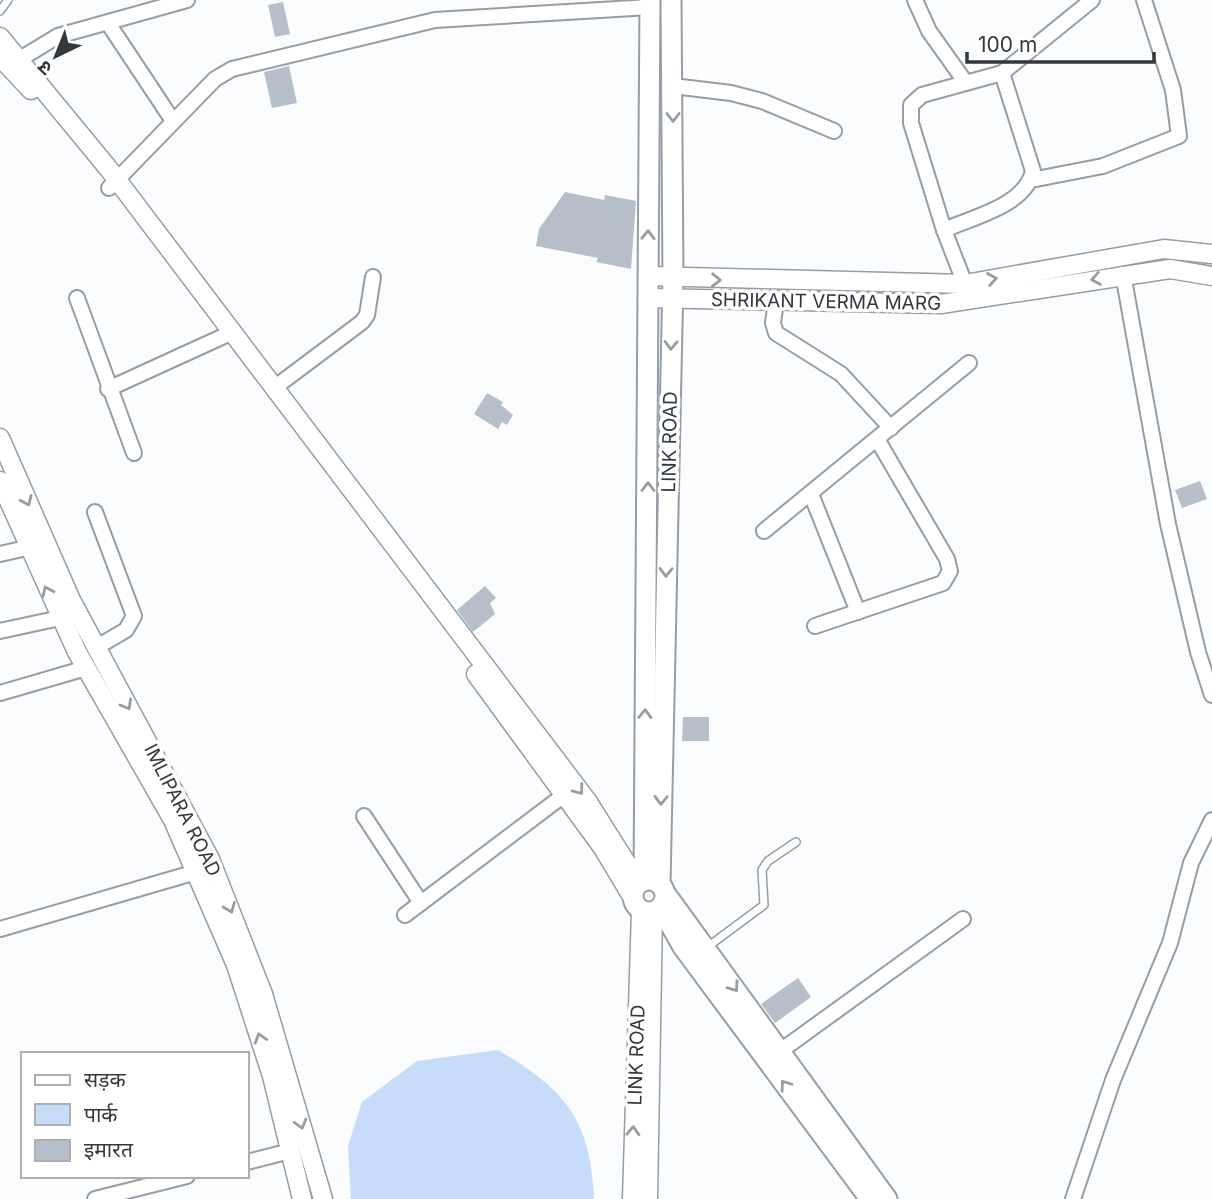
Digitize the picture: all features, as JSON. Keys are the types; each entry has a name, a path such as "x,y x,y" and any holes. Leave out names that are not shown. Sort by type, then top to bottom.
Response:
{"main road":[{"name":"LINK ROAD","path":"649,896 672,288 671,0"},
{"name":"LINK ROAD","path":"649,896 650,3"},
{"path":"649,896 779,1052 887,1199"},
{"path":"699,953 870,1199"}],"street":[{"path":"20,59 58,36 187,0"},
{"path":"915,0 929,31 966,83"},
{"path":"965,284 944,230 910,112 911,105 922,95 1002,73 1092,0"},
{"path":"1031,180 1103,166 1179,136 1173,90 1144,0"},
{"path":"113,184 215,79 232,69 435,20 650,3"},
{"path":"108,23 173,121"},
{"path":"0,37 20,59 113,184 603,848 649,896"},
{"path":"0,57 113,184 274,388 588,802 649,896"},
{"path":"944,230 1020,195 1031,180 1033,171 1002,73"},
{"path":"673,86 762,100 834,131"},
{"name":"SHRIKANT VERMA MARG","path":"648,298 672,288 965,284 1164,249 1212,254"},
{"name":"SHRIKANT VERMA MARG","path":"648,276 672,288 776,301 941,304 1123,274 1170,269 1212,275"},
{"path":"1123,274 1167,524 1211,692"},
{"path":"274,388 362,322 367,315 373,277"},
{"path":"76,298 134,453"},
{"path":"776,301 776,332 841,373 891,428"},
{"path":"108,388 224,337"},
{"path":"764,531 969,363"},
{"name":"IMLIPARA ROAD","path":"0,438 60,618 173,820 249,1000 302,1199"},
{"path":"815,626 943,583 950,571 947,559 877,439"},
{"name":"IMLIPARA ROAD","path":"0,482 97,647 188,813 215,871 263,994 323,1199"},
{"path":"811,494 858,612"},
{"path":"95,512 134,616 126,630 97,647"},
{"path":"0,554 37,545"},
{"path":"0,631 60,618"},
{"path":"0,693 86,668"},
{"path":"405,915 564,795"},
{"path":"364,816 421,903"},
{"path":"1073,1199 1114,1080 1170,943 1191,863 1212,820"},
{"path":"0,929 196,873"},
{"name":"LINK ROAD","path":"632,1199 649,896"},
{"name":"LINK ROAD","path":"648,1199 649,896"},
{"path":"779,1052 963,919"},
{"path":"248,1162 290,1151"},
{"path":"95,1199 179,1178"}],"lane":[{"path":"0,11 8,0"},
{"path":"699,953 764,905 762,870 768,861 796,842"}],"green space":[{"path":"498,1050 541,1079 570,1109 587,1147 594,1199 351,1199 348,1146 362,1102 417,1061"}],"building":[{"path":"283,2 290,34 275,37 268,5"},
{"path":"289,66 297,103 272,108 264,72"},
{"path":"565,192 604,200 605,195 636,201 631,269 596,262 598,258 536,246 539,229"},
{"path":"487,393 503,402 501,405 513,415 507,425 502,422 498,429 474,414"},
{"path":"1200,481 1207,499 1182,508 1175,490"},
{"path":"485,586 496,598 490,603 495,614 473,632 457,610"},
{"path":"683,717 709,717 709,741 682,741"},
{"path":"798,978 811,997 775,1023 761,1004"}]}
